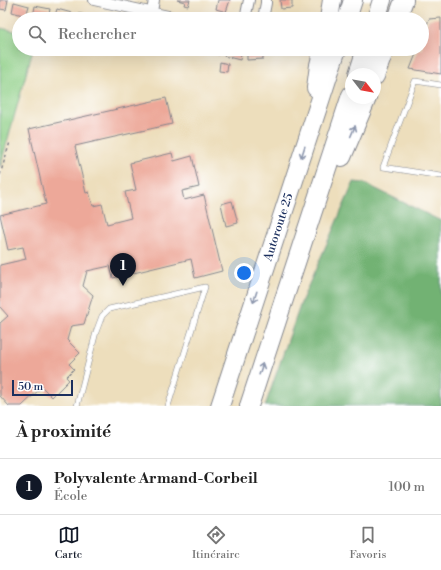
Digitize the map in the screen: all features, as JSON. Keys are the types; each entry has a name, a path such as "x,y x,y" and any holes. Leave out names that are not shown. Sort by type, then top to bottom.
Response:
{"highway":[{"path":"330,12 332,0"},
{"path":"349,12 353,0"},
{"path":"378,12 382,0"},
{"path":"400,12 404,0"},
{"path":"311,127 321,56"},
{"name":"Autoroute 25","path":"220,406 335,56"},
{"path":"360,68 364,56"},
{"path":"378,68 382,56"},
{"path":"249,406 348,104"},
{"path":"289,283 364,104"}],"street":[{"path":"94,0 152,12 154,0"},
{"path":"246,12 249,0"},
{"path":"264,12 266,0"}],"lane":[{"path":"441,85 415,81 383,167 441,176"},
{"path":"78,406 96,332 102,316 109,309 205,287 168,406"}],"path":[{"path":"0,175 10,142"}],"green space":[{"path":"0,28 12,31 12,56 31,56 0,167"},
{"path":"354,182 364,183 441,221 441,406 265,406 302,300"}],"building":[{"path":"0,0 8,0 6,10 0,9"},
{"path":"177,0 190,0 188,6 184,5 185,2"},
{"path":"218,0 230,0 226,12 216,9"},
{"path":"280,0 292,0 292,8 281,9"},
{"path":"14,2 29,6 27,12 12,12"},
{"path":"35,6 50,9 49,12 34,12"},
{"path":"57,9 68,12 56,12"},
{"path":"441,18 441,74 410,69 415,56 429,56 429,19"},
{"path":"224,56 241,56 240,60"},
{"path":"247,56 263,56 263,59 247,60"},
{"path":"220,62 228,64 227,72 219,71"},
{"path":"166,98 172,124 75,146 86,193 89,192 93,206 102,204 107,224 131,218 125,192 136,190 130,163 172,153 174,161 192,156 199,187 182,191 184,200 204,195 222,271 195,278 191,259 113,278 110,266 87,271 83,286 93,295 84,324 71,326 67,340 80,353 69,364 74,369 66,377 69,380 52,397 42,387 22,406 9,406 0,396 0,323 8,316 0,307 0,265 26,259 23,247 8,250 0,215 46,204 29,129"},
{"path":"232,201 238,223 226,226 221,204"}],"place":[{"name":"Polyvalente Armand-Corbeil","path":"123,286"}]}
